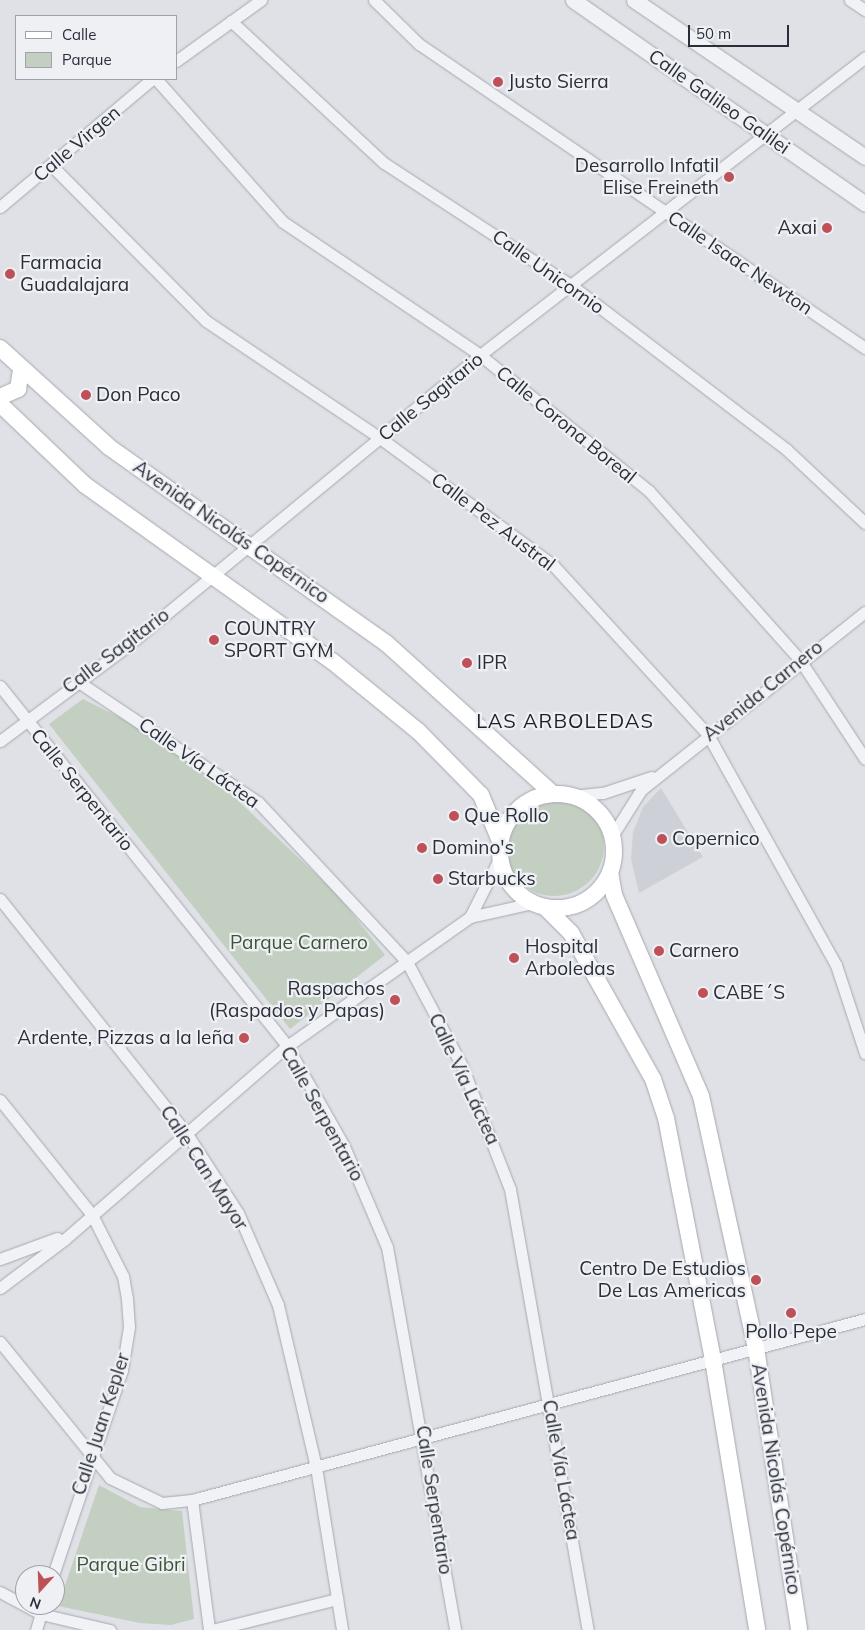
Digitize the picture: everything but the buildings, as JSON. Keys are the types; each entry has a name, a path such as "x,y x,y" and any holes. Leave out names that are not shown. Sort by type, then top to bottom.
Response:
{"main road":[{"name":"Avenida Nicolás Copérnico","path":"0,348 109,447 252,545 386,643 553,794"},
{"path":"0,397 18,389 21,369"},
{"path":"0,404 85,485 332,660 419,732 481,795 500,840 499,859 514,890 566,923 653,1079 671,1138 713,1360 757,1630"},
{"path":"500,840 518,808 553,794 572,796 590,804 612,836 610,872 584,902 565,908 539,905"},
{"name":"Avenida Nicolás Copérnico","path":"610,872 614,896 701,1096 756,1348 798,1630"}],"street":[{"path":"178,60 261,0"},
{"name":"Calle Isaac Newton","path":"374,0 419,44 865,348"},
{"name":"Calle Galileo Galilei","path":"573,0 865,204"},
{"name":"Calle Galileo Galilei","path":"634,0 796,108 865,157"},
{"path":"850,0 865,10"},
{"name":"Calle Unicornio","path":"231,21 384,163 572,286 787,450 865,523"},
{"name":"Calle Sagitario","path":"0,741 252,545 480,355 666,213 796,108 865,57"},
{"name":"Calle Virgen","path":"0,207 52,166 153,80"},
{"name":"Calle Corona Boreal","path":"155,80 283,222 480,355 649,491 800,660 865,759"},
{"name":"Calle Pez Austral","path":"52,166 206,321 380,438 553,566 708,735 836,965 865,1053"},
{"name":"Avenida Carnero","path":"612,836 641,790 800,660 865,612"},
{"name":"Calle Vía Láctea","path":"77,681 258,802 408,962 462,1066 503,1163 550,1403 588,1630"},
{"name":"Calle Serpentario","path":"0,686 287,1046 343,1144 387,1247 424,1438 455,1630"},
{"name":"Avenida Carnero","path":"572,796 603,793 662,772"},
{"path":"470,917 499,859"},
{"name":"Calle Can Mayor","path":"0,899 187,1134 238,1212 272,1288 316,1467 342,1630"},
{"path":"0,1288 92,1215 287,1046 470,917 539,905"},
{"name":"Calle Juan Kepler","path":"0,1100 92,1215 123,1276 129,1327 122,1370 90,1455 56,1565"},
{"path":"0,1258 48,1244 92,1215"},
{"path":"0,1342 110,1478 135,1493 162,1502 192,1500 865,1319"},
{"path":"192,1500 210,1630 337,1599"},
{"path":"0,1592 15,1598"},
{"path":"36,1630 40,1615"},
{"path":"61,1615 110,1630"}],"shaded area":[{"name":"Copernico","path":"661,788 703,857 639,893 631,859 633,832 643,807"}],"green space":[{"name":"Parque Carnero","path":"83,699 133,724 231,794 337,894 385,955 290,1029 49,724"},
{"path":"554,796 564,797 582,804 596,818 603,836 603,856 596,874 582,888 564,895 554,896 544,895 526,888 512,874 505,856 504,846 505,836 512,818 526,804 544,797"},
{"name":"Parque Gibri","path":"99,1485 140,1507 182,1511 194,1619 171,1625 140,1623 65,1607 65,1585"}],"place":[{"name":"Justo Sierra","path":"498,82"},
{"name":"Desarrollo Infatil Elise Freineth","path":"729,177"},
{"name":"Axai","path":"827,228"},
{"name":"Farmacia Guadalajara","path":"10,274"},
{"name":"Don Paco","path":"86,395"},
{"name":"COUNTRY SPORT GYM","path":"214,640"},
{"name":"IPR","path":"467,663"},
{"name":"Que Rollo","path":"454,816"},
{"name":"Copernico","path":"662,839"},
{"name":"Domino's","path":"422,848"},
{"name":"Starbucks","path":"438,879"},
{"name":"Carnero","path":"659,951"},
{"name":"Hospital Arboledas","path":"514,958"},
{"name":"CABE´S","path":"703,993"},
{"name":"Raspachos (Raspados y Papas)","path":"395,1000"},
{"name":"Ardente, Pizzas a la leña","path":"244,1038"},
{"name":"Centro De Estudios De Las Americas","path":"756,1280"},
{"name":"Pollo Pepe","path":"791,1313"}],"district":[{"name":"LAS ARBOLEDAS","path":"565,720"}]}
